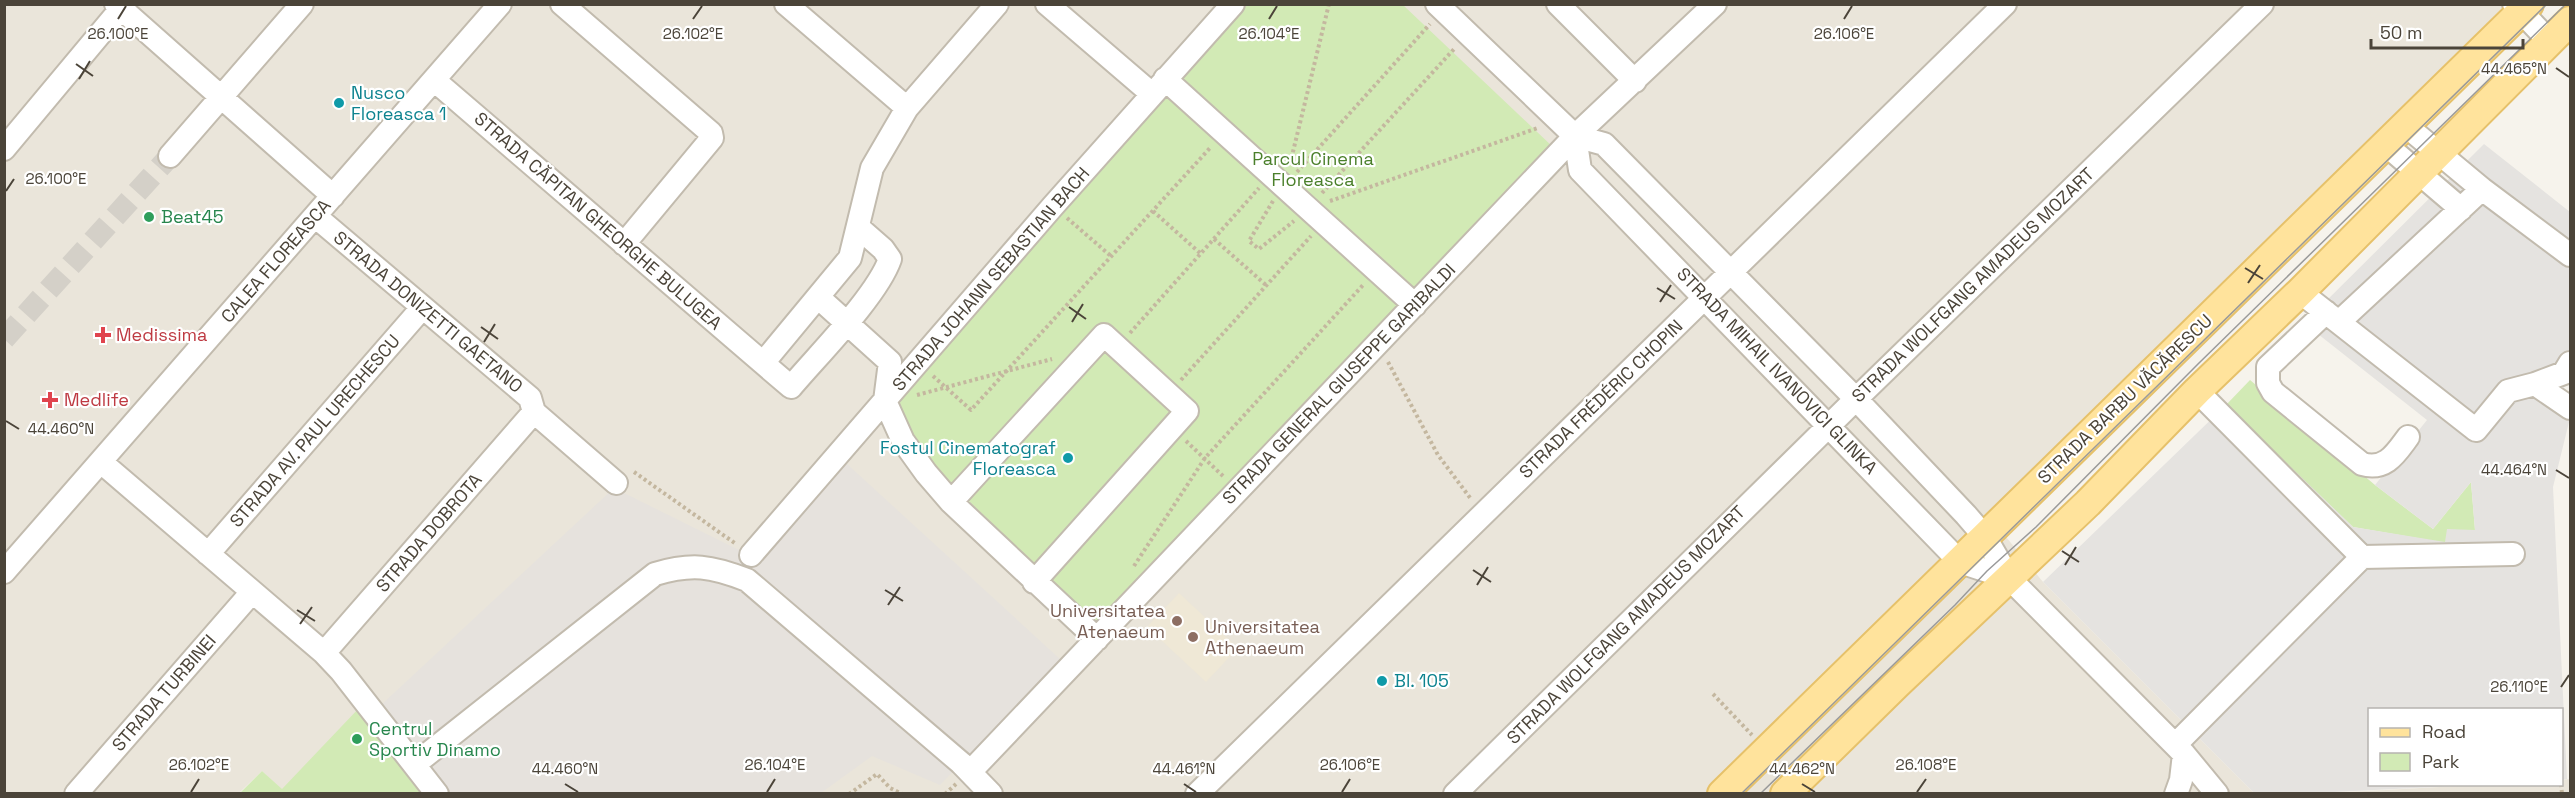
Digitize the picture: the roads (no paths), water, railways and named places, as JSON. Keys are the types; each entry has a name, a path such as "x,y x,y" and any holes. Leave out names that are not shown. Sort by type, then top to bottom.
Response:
{"main road":[{"name":"STRADA BARBU VĂCĂRESCU","path":"1722,794 2395,135 2521,7"},
{"path":"1785,794 2088,503 2197,391 2300,292 2571,21"}],"street":[{"path":"170,156 302,4"},
{"name":"CALEA FLOREASCA","path":"4,572 13,546 101,462 500,4"},
{"path":"562,4 711,133 712,138 624,244"},
{"path":"786,4 907,108"},
{"path":"762,363 819,298 850,258 872,168 907,108 998,4"},
{"path":"1047,4 1224,132 1414,305"},
{"name":"STRADA JOHANN SEBASTIAN BACH","path":"751,555 919,364 1053,206 1233,4"},
{"path":"1558,4 1635,81"},
{"name":"STRADA GENERAL GIUSEPPE GARIBALDI","path":"970,772 1414,305 1567,129 1635,81 1715,4"},
{"name":"STRADA FRÉDÉRIC CHOPIN","path":"1197,794 2005,4"},
{"name":"STRADA WOLFGANG AMADEUS MOZART","path":"1455,794 1829,425 2262,4"},
{"path":"4,149 121,6 333,196"},
{"name":"STRADA MIHAIL IVANOVICI GLINKA","path":"1440,7 1567,129 1604,144 1856,399 1985,537 2009,578 2179,750 2217,794"},
{"path":"2521,7 2550,42"},
{"name":"STRADA CĂPITAN GHEORGHE BULUGEA","path":"434,80 791,387 847,322 885,272 890,259 883,249 859,228"},
{"name":"STRADA MIHAIL IVANOVICI GLINKA","path":"1567,129 1580,170 1705,296 1960,562 2009,578"},
{"path":"2395,135 2429,163 2482,189 2571,255"},
{"path":"2429,163 2461,209"},
{"path":"2408,437 2391,459 2384,464 2369,466 2362,464 2274,392 2268,383 2268,368 2332,317 2482,189"},
{"name":"STRADA DONIZETTI GAETANO","path":"315,216 530,398 534,412 624,477"},
{"path":"2300,292 2476,430 2508,391 2564,373 2571,363"},
{"path":"819,298 890,362 885,401 903,441 926,473 951,502 1097,639"},
{"name":"STRADA AV. PAUL URECHESCU","path":"208,554 422,308"},
{"path":"951,502 1104,335 1187,411 1034,582"},
{"path":"2535,384 2571,408"},
{"path":"2197,391 2362,557"},
{"name":"STRADA DOBROTA","path":"324,653 534,412"},
{"path":"101,462 324,653 341,671 437,794"},
{"path":"2176,794 2181,780 2179,750 2362,557 2513,554"},
{"path":"415,764 655,574 699,566 719,569 747,580 970,772 991,794"},
{"name":"STRADA TURBINEI","path":"76,794 252,592"}],"tunnel":[{"path":"4,339 170,156"}],"tram line":[{"path":"1741,794 2547,4"},
{"path":"1760,794 1955,605 1987,571 2036,527 2198,364 2566,4"}],"place":[{"name":"Nusco Floreasca 1","path":"339,103"},
{"name":"Beat45","path":"149,217"},
{"name":"Medissima","path":"103,335"},
{"name":"Medlife","path":"50,400"},
{"name":"Fostul Cinematograf Floreasca","path":"1068,458"},
{"name":"Universitatea Atenaeum","path":"1177,621"},
{"name":"Universitatea Athenaeum","path":"1193,637"},
{"name":"Bl. 105","path":"1382,681"},
{"name":"Centrul Sportiv Dinamo","path":"357,739"}],"park label":[{"name":"Parcul Cinema Floreasca","path":"1313,169"}]}
